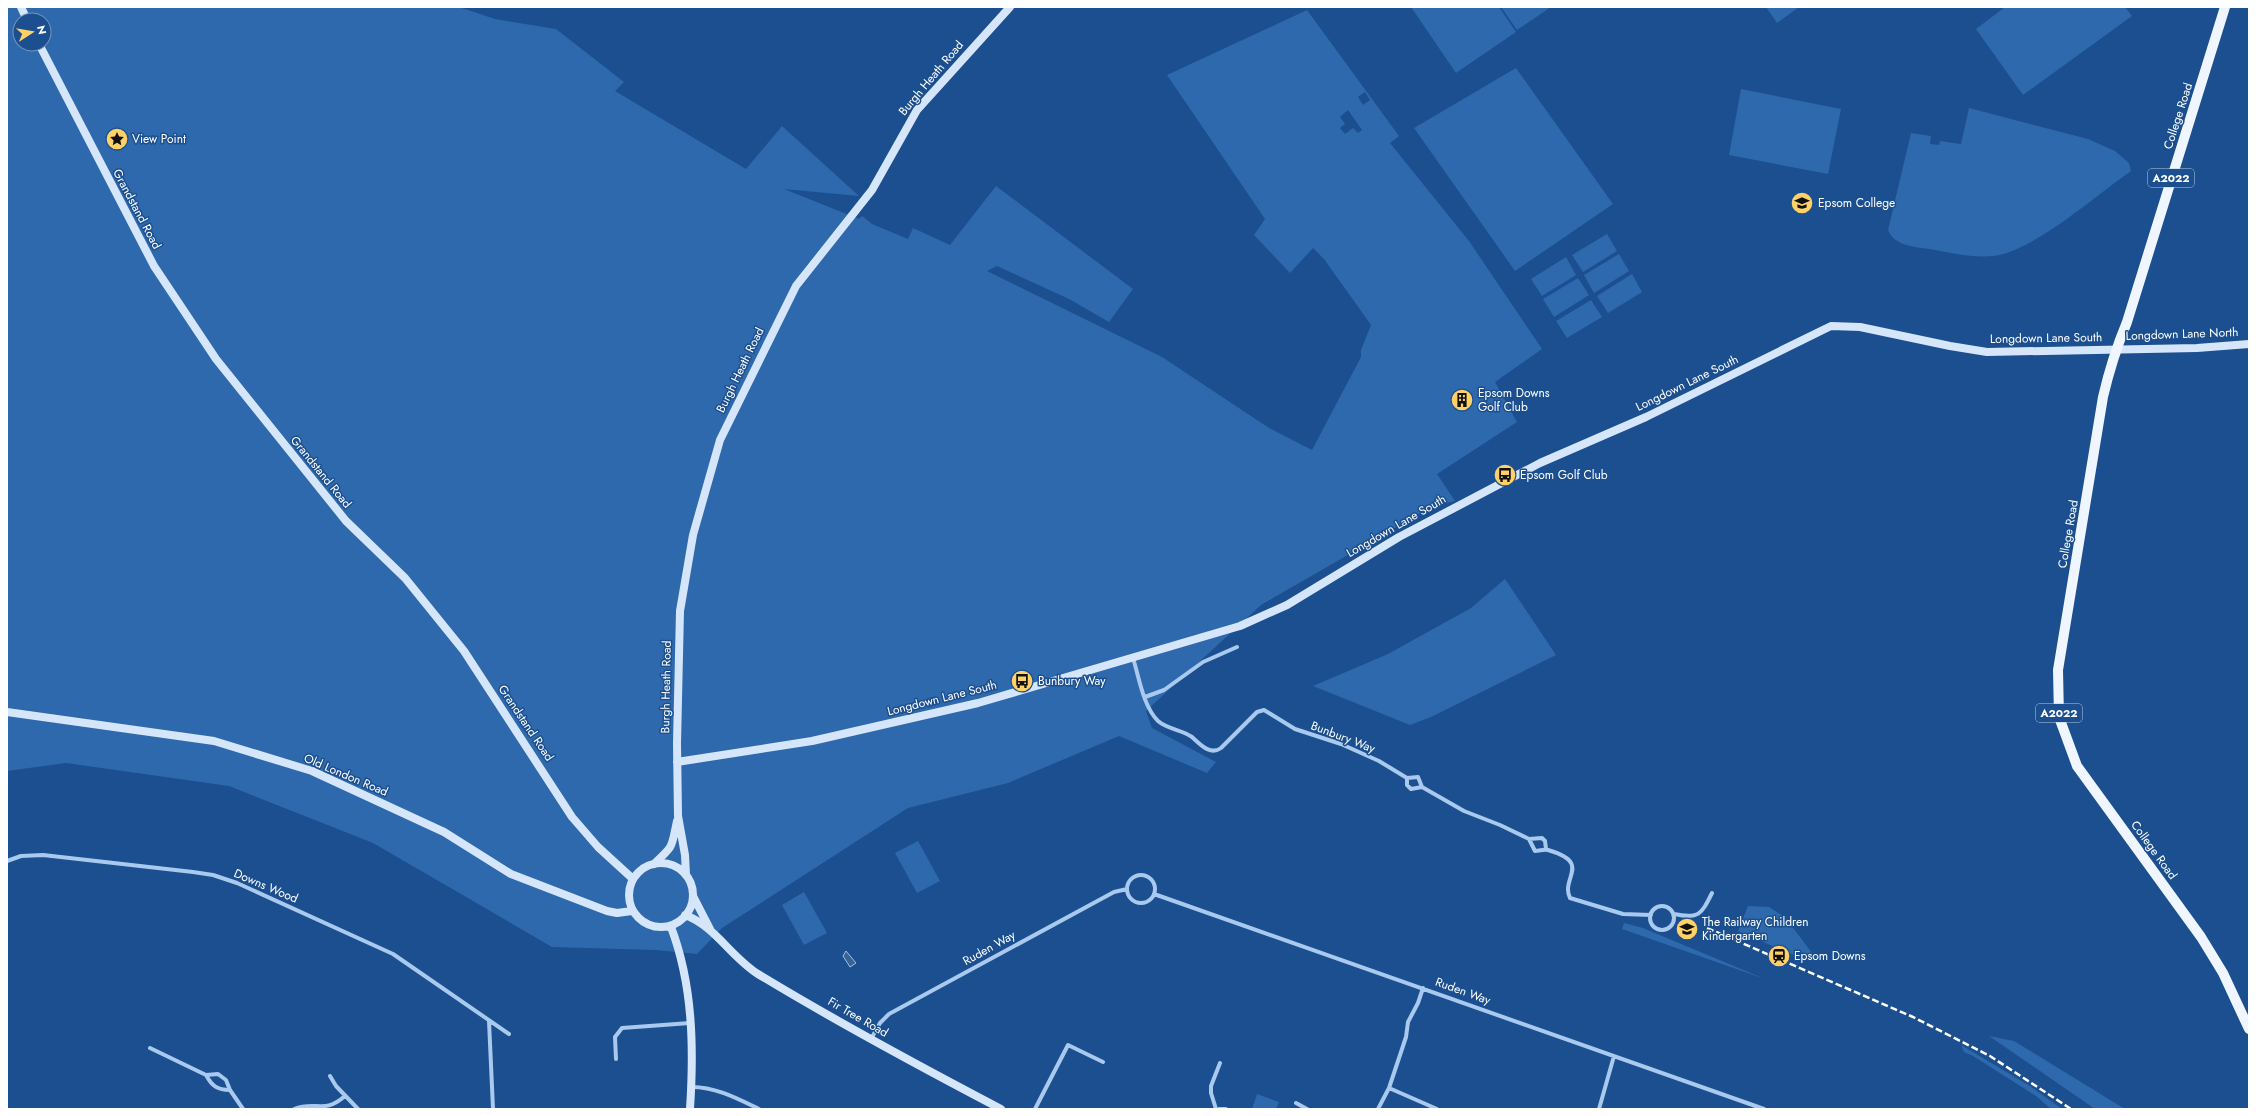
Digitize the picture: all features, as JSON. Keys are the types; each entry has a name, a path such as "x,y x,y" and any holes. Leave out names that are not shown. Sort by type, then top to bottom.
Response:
{"main road":[{"name":"Burgh Heath Road","path":"686,875 685,855 678,816 678,647 684,579 706,483 720,440 732,412 796,286 872,190 899,137 916,110 1010,7"},
{"name":"College Road","path":"2225,7 2127,322 2116,348 2103,397 2058,670 2059,717 2077,766 2201,937 2223,973 2249,1029"},
{"name":"Grandstand Road","path":"43,52 154,266 216,359 346,521 405,578 459,645 572,817 598,847 633,880"},
{"name":"Longdown Lane South","path":"677,762 812,742 978,703 1240,626 1287,605 1394,540 1526,471 1646,417 1831,326 1860,327 1950,346 1987,352 2016,353 2116,348"},
{"name":"Longdown Lane North","path":"2116,348 2197,348 2249,344"},
{"name":"Old London Road","path":"7,712 214,741 312,771 444,832 511,874 607,911 617,913 632,911"},
{"name":"Burgh Heath Road","path":"654,864 670,850 674,841 678,816"},
{"path":"654,864 674,866 686,875 692,886 693,896 685,915 672,927 660,927 643,922 632,911 630,898 633,880 642,869 654,864"},
{"name":"Fir Tree Road","path":"693,896 712,933"},
{"name":"Fir Tree Road","path":"685,915 695,918 736,957 756,972 871,1038 1001,1109"},
{"path":"672,927 685,972 690,1023 690,1109"}],"street":[{"path":"1145,697 1164,690 1202,662 1237,647"},
{"name":"Bunbury Way","path":"1133,658 1145,697 1158,722 1184,733 1207,750 1217,750 1221,748 1257,712 1264,710 1295,729 1341,744 1378,761 1407,778 1418,777 1422,787 1464,811 1500,825 1529,839 1542,838 1545,841 1546,850"},
{"name":"Bunbury Way","path":"1407,778 1407,785 1411,789 1422,787"},
{"name":"Bunbury Way","path":"1529,839 1535,851 1546,850 1568,860 1573,865 1574,869 1568,890 1570,898 1623,914 1651,915 1654,910 1661,906 1669,908 1674,914 1696,916 1703,912 1712,893"},
{"name":"Downs Wood","path":"7,861 21,856 43,855 193,872 213,875 237,883 394,954 509,1034"},
{"name":"Ruden Way","path":"871,1038 880,1023 889,1014 1114,892 1127,889 1128,884 1135,876 1146,876 1154,883 1154,894 1764,1109"},
{"path":"1127,889 1130,898 1138,903 1148,901 1154,894"},
{"path":"1651,915 1652,923 1655,927 1664,929 1672,925 1674,914"},
{"path":"1378,1109 1389,1088 1406,1037 1408,1022 1418,1003 1423,988"},
{"path":"489,1021 493,1109"},
{"path":"616,1059 615,1037 622,1028 690,1023"},
{"path":"1035,1109 1068,1045 1103,1062"},
{"path":"150,1048 206,1075 218,1074 226,1080 230,1090 243,1109"},
{"path":"1599,1109 1614,1056"},
{"path":"1216,1109 1211,1093 1211,1086 1220,1063"},
{"path":"206,1075 211,1084 220,1090 230,1090"},
{"path":"330,1076 336,1086 358,1109"},
{"path":"691,1086 718,1090 759,1109"},
{"path":"1389,1088 1437,1109"},
{"path":"294,1109 306,1106 328,1107 334,1105 345,1096"},
{"path":"1296,1104 1308,1109"},
{"path":"1219,1109 1226,1109"}],"shaded area":[{"name":"Epsom Downs Golf Club","path":"7,7 459,7 495,19 556,29 624,82 615,91 746,169 782,126 859,196 784,189 859,219 862,216 872,224 908,239 913,228 950,245 996,186 1133,289 1109,322 1069,299 997,266 987,271 1162,357 1269,428 1312,450 1361,357 1361,350 1371,325 1324,259 1313,248 1290,273 1254,235 1265,219 1167,75 1307,10 1399,136 1390,143 1469,241 1542,349 1495,382 1517,422 1437,474 1455,501 1433,506 1261,605 1146,711 1152,728 1216,762 1207,773 1119,736 1008,783 908,808 722,928 697,954 656,950 552,947 373,843 229,786 66,763 7,771","holes":["1365,92 1370,100 1363,105 1358,97","1348,110 1362,130 1358,133 1353,128 1345,134 1340,128 1345,124 1340,117"]},
{"path":"1411,7 1499,7 1516,32 1456,73"},
{"path":"1501,7 1551,7 1517,30"},
{"path":"1766,7 1799,7 1777,23"},
{"path":"2005,7 2125,7 2132,16 2023,95 1976,29"},
{"path":"1516,68 1613,204 1515,271 1414,128"},
{"path":"1741,89 1841,109 1828,174 1729,155"},
{"path":"1969,108 2088,139 2115,151 2129,163 2131,171 2045,234 2026,245 2008,252 1993,256 1969,256 1900,243 1888,230 1911,133 1931,136 1930,144 1939,145 1940,141 1961,144"},
{"path":"1607,234 1617,251 1583,272 1572,255"},
{"path":"1619,254 1629,271 1594,293 1584,275"},
{"path":"1566,257 1576,275 1542,296 1531,279"},
{"path":"1632,274 1642,292 1608,313 1597,296"},
{"path":"1578,278 1589,295 1554,317 1543,299"},
{"path":"1591,300 1602,317 1567,338 1556,321"},
{"path":"1505,579 1556,655 1431,717 1410,725 1313,686 1388,654 1471,608"},
{"path":"918,841 940,881 917,893 895,853"},
{"path":"804,892 827,933 804,945 782,905"},
{"path":"1748,906 1769,907 1785,917 1812,953 1805,960 1738,931"},
{"path":"1624,923 1643,928 1765,979 1622,929"},
{"path":"846,951 856,963 850,967 843,956"},
{"path":"1989,1036 2014,1041 2125,1109 2095,1109"},
{"path":"1961,1045 2030,1086 2062,1109 2051,1109 2036,1096 1973,1056 1964,1052"},
{"path":"1257,1094 1279,1102 1276,1109 1252,1109"}],"railway":[{"path":"1707,928 1913,1017 1990,1056 2071,1109"}],"place":[{"name":"View Point","path":"117,139"},
{"name":"Epsom College","path":"1802,203"},
{"name":"Epsom Downs Golf Club","path":"1462,400"},
{"name":"Epsom Golf Club","path":"1505,475"},
{"name":"Bunbury Way","path":"1022,681"},
{"name":"The Railway Children Kindergarten","path":"1687,929"},
{"name":"Epsom Downs","path":"1779,956"}]}
